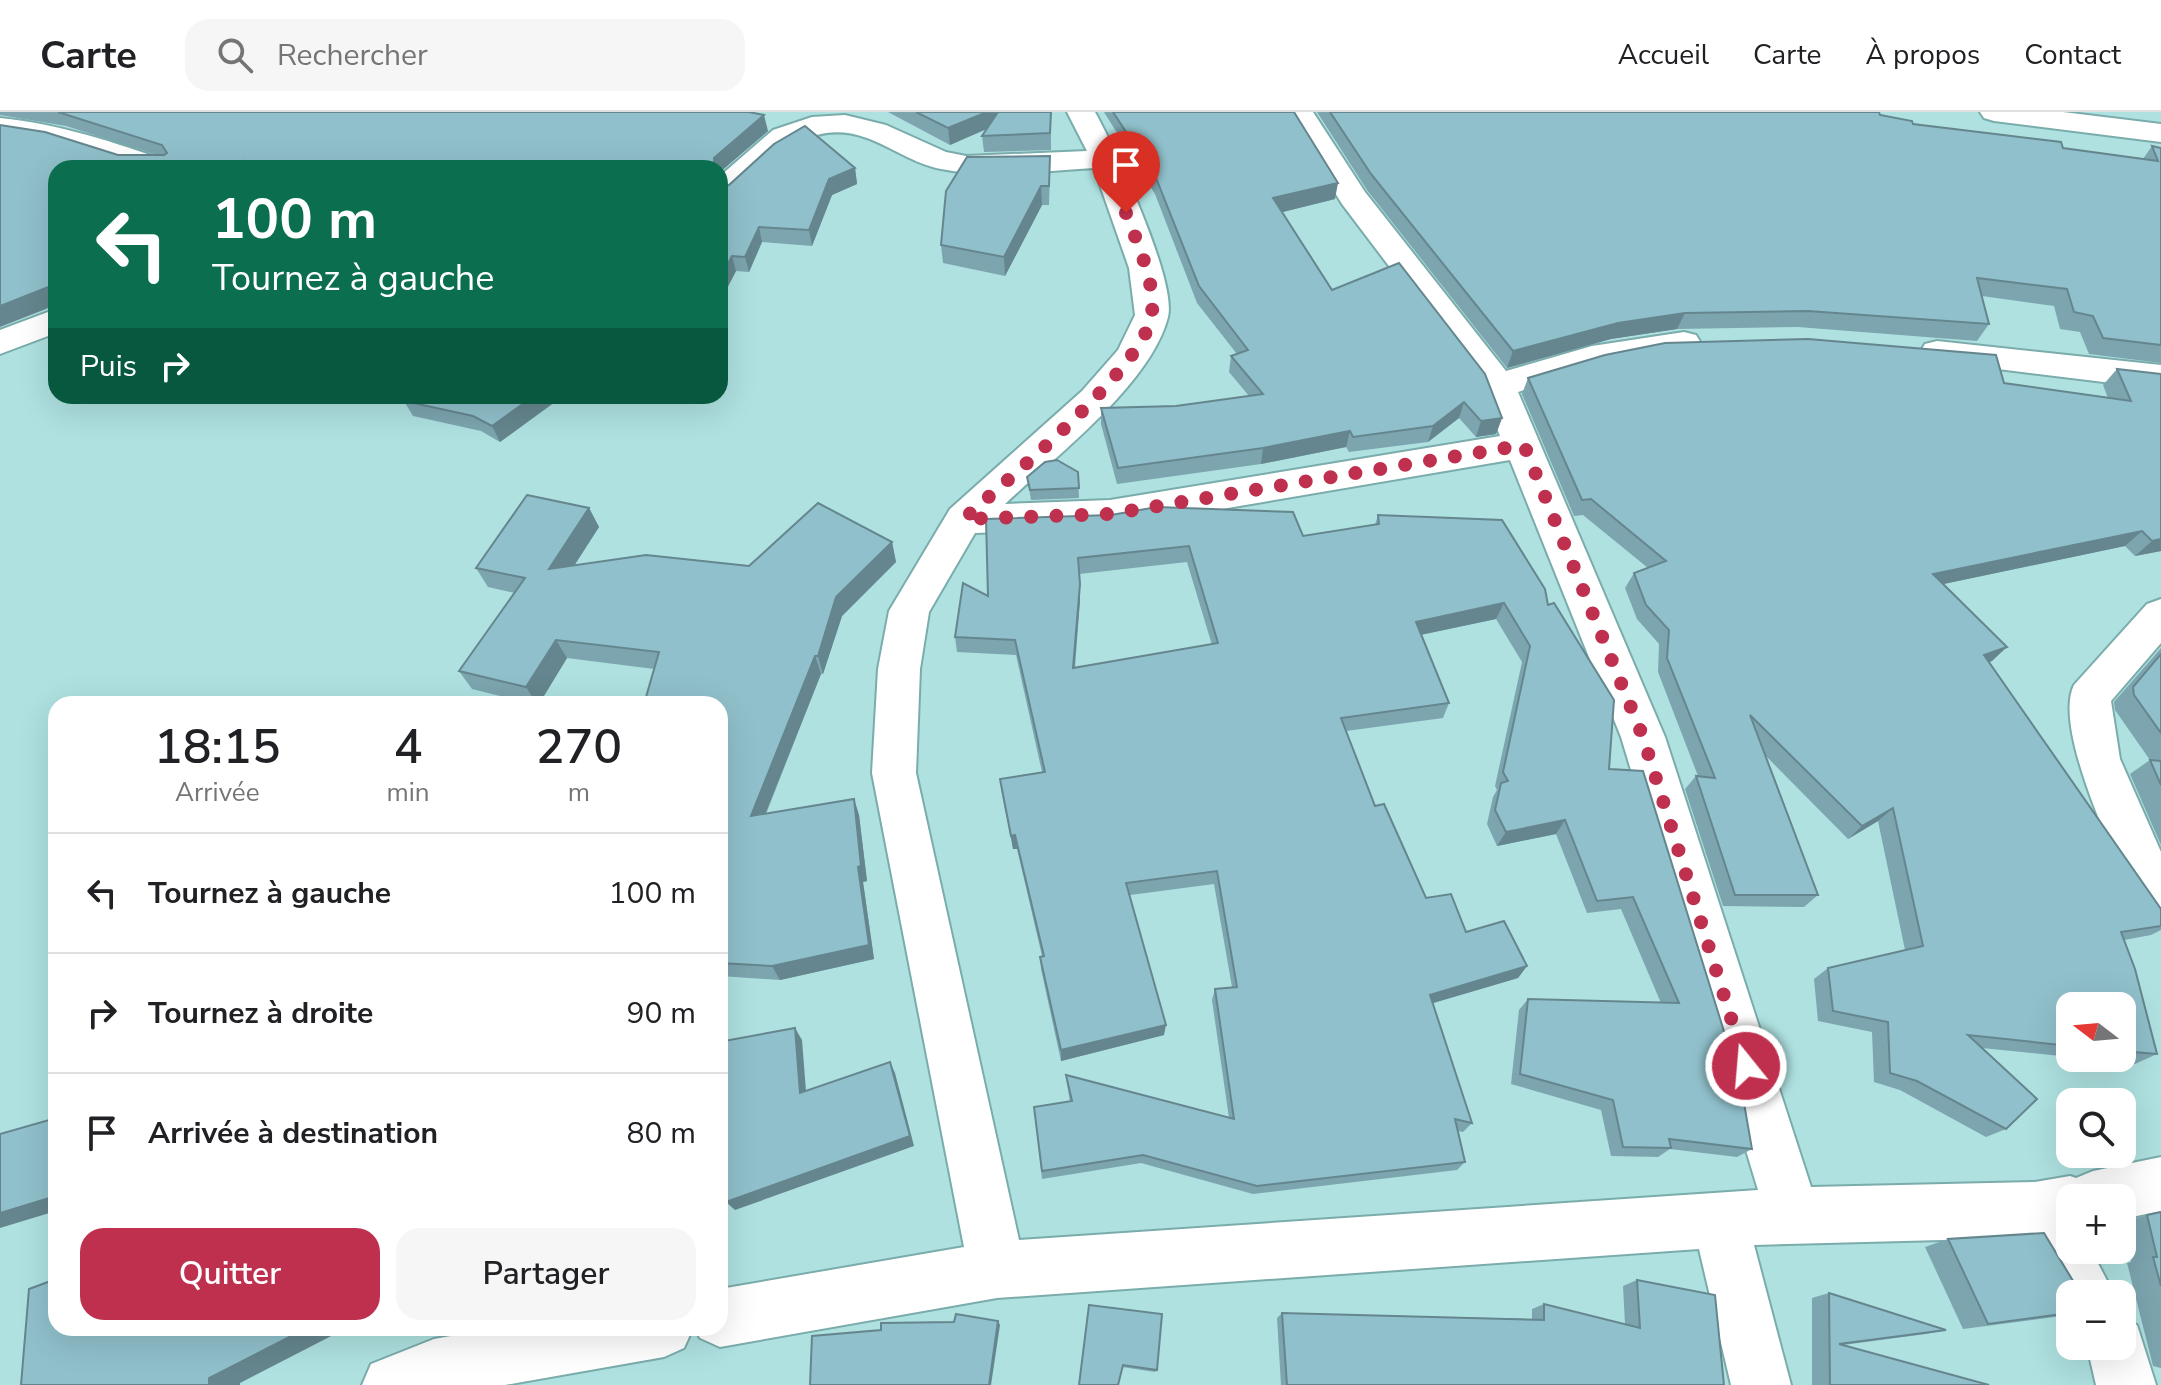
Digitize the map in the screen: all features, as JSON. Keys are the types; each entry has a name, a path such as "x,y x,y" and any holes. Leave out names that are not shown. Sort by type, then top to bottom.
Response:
{"street":[{"path":"997,1270 894,773 899,669 909,611 964,519 1095,400 1133,355 1152,315 1145,268 1106,159 1081,112"},
{"path":"1994,112 2161,133"},
{"path":"1299,113 1353,197 1498,386 1643,737 1793,1215"},
{"path":"728,185 783,136 812,126 845,124 876,131 938,160 966,165 1106,159"},
{"path":"0,127 26,129 84,142 136,160"},
{"path":"0,343 48,323"},
{"path":"1498,386 1592,357 1675,343 1721,342"},
{"path":"1912,349 2161,377"},
{"path":"964,519 1110,514 1524,445"},
{"path":"2161,615 2089,697 2098,759 2161,906"},
{"path":"2136,1189 2161,1184"},
{"path":"728,1317 997,1270 1793,1215 2052,1206 2080,1280"},
{"path":"1720,1221 1761,1385"},
{"path":"392,1385 434,1368 618,1336"},
{"path":"2120,1360 2126,1385"}],"building":[{"path":"58,112 749,112 764,115 714,160 48,160 48,287 0,306 0,125 45,132 118,155 164,155 167,153 162,145"},
{"path":"916,112 987,112 948,128"},
{"path":"998,112 1051,112 1050,133 982,136"},
{"path":"1113,112 1294,112 1338,183 1273,198 1332,290 1399,263 1485,374 1502,418 1481,421 1464,402 1433,426 1353,437 1350,431 1263,448 1118,468 1101,408 1176,406 1263,394 1231,356 1248,350 1199,286 1156,178"},
{"path":"1330,112 1879,112 1880,115 1912,121 1913,124 2061,142 2063,148 2158,161 2152,146 2161,148 2161,345 2103,338 2093,316 2074,312 2067,289 1977,278 1989,324 1808,311 1685,313 1618,323 1513,351 1371,174"},
{"path":"805,126 855,168 829,179 809,230 759,227 745,257 732,256 728,263 728,185 774,144"},
{"path":"1050,156 1049,186 1041,186 1004,257 941,245 946,191 967,157"},
{"path":"1808,339 1996,355 2004,383 2131,401 2117,369 2161,374 2161,539 2152,541 2142,531 1933,574 2007,647 1984,655 2161,909 2161,926 2121,932 2135,969 2157,1054 2136,1052 2136,992 2056,992 2056,1044 1968,1035 2037,1099 2006,1129 1917,1081 1890,1073 1888,1022 1833,1011 1828,968 1923,946 1893,808 1862,826 1750,715 1818,895 1735,895 1696,776 1715,778 1667,658 1669,630 1646,605 1634,573 1666,561 1591,499 1582,500 1528,378 1605,355 1665,343"},
{"path":"418,404 523,404 492,426 473,416"},
{"path":"1057,460 1078,472 1079,488 1030,490 1027,477 1045,462"},
{"path":"527,495 589,508 549,569 646,555 749,566 818,503 892,542 836,597 818,656 815,656 751,816 854,799 861,866 858,867 869,945 772,966 728,963 728,696 646,696 659,652 556,640 526,687 459,671 525,578 476,568"},
{"path":"1157,507 1293,512 1303,536 1379,524 1378,515 1502,520 1545,589 1548,605 1554,603 1614,700 1609,769 1643,771 1741,1086 1752,1149 1669,1139 1671,1148 1623,1147 1613,1100 1520,1074 1528,999 1679,1003 1633,897 1597,901 1565,820 1506,832 1495,810 1501,783 1508,781 1503,772 1530,646 1504,603 1416,622 1449,703 1341,718 1375,806 1384,804 1426,898 1451,894 1466,932 1504,921 1527,966 1430,995 1472,1123 1455,1119 1465,1162 1257,1186 1143,1155 1042,1171 1034,1107 1072,1101 1066,1075 1234,1119 1215,989 1237,987 1217,871 1126,883 1166,1025 1061,1050 1040,957 1044,956 1015,835 1011,836 1000,779 1045,772 1015,640 955,637 963,583 988,596 986,519 1111,515","holes":["1189,546 1218,643 1073,668 1080,584 1078,558"]},
{"path":"2161,654 2161,733 2134,695 2133,687"},
{"path":"2150,760 2161,761 2161,785"},
{"path":"795,1028 800,1093 890,1062 910,1136 728,1201 728,1040"},
{"path":"48,1120 48,1198 0,1213 0,1134"},
{"path":"2161,1212 2161,1286 2147,1215"},
{"path":"2044,1233 2056,1253 2056,1264 2063,1264 2073,1280 2056,1280 2056,1315 1988,1324 1948,1239"},
{"path":"1637,1280 1715,1295 1724,1385 1287,1385 1282,1313 1544,1320 1544,1304 1640,1328"},
{"path":"48,1282 48,1336 291,1336 209,1378 209,1385 21,1385 29,1289"},
{"path":"1829,1293 1946,1330 1839,1344 1989,1385 1830,1385"},
{"path":"1089,1305 1162,1314 1157,1370 1123,1365 1118,1385 1079,1385"},
{"path":"956,1314 998,1321 989,1385 810,1385 812,1336 881,1330 881,1323 954,1322"}],"route":[{"path":"1126,213 1145,268 1152,315 1133,355 1095,400 964,519 1110,514 1524,445 1643,737 1746,1066"}]}
